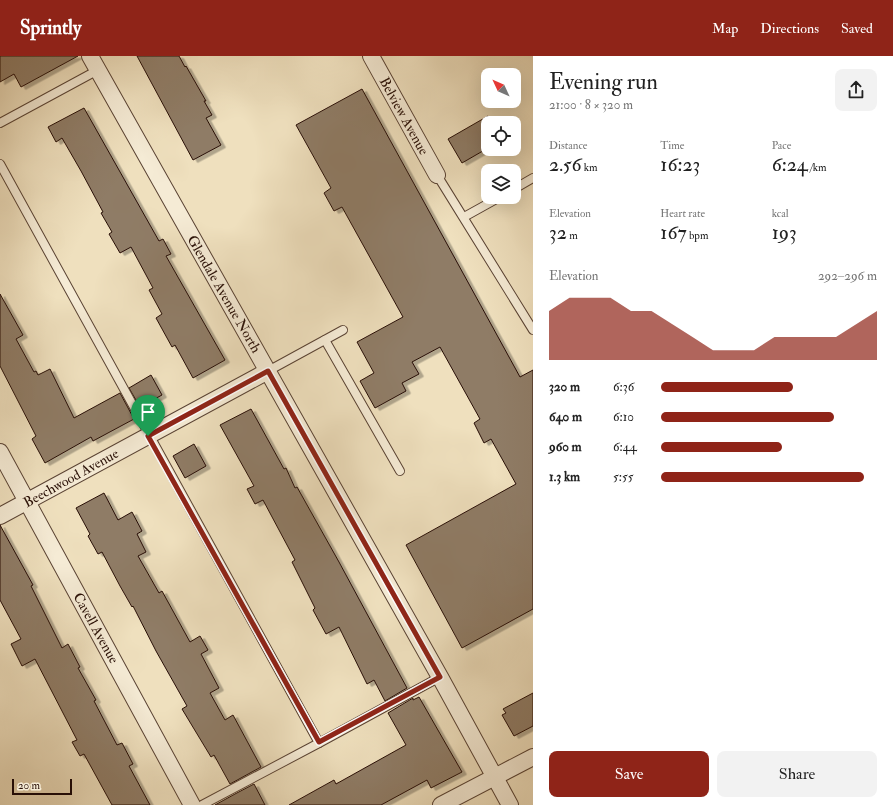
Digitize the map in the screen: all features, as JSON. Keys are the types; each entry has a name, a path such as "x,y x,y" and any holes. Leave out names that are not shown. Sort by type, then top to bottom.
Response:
{"street":[{"name":"Belview Avenue","path":"371,56 437,175"},
{"name":"Glendale Avenue North","path":"94,63 440,677 510,805"},
{"name":"Beechwood Avenue","path":"0,516 268,371"},
{"name":"Cavell Avenue","path":"0,452 192,805"},
{"path":"441,805 533,757"}],"lane":[{"path":"0,123 94,63"},
{"path":"0,164 148,436 319,742"},
{"path":"437,175 533,330"},
{"path":"521,185 533,178"},
{"path":"464,217 487,204"},
{"path":"268,371 343,330"},
{"path":"325,340 400,471"},
{"path":"202,805 440,677"}],"building":[{"path":"0,56 78,56 21,87 14,74 0,82"},
{"path":"137,56 179,56 206,101 204,101 212,115 206,118 221,145 193,160"},
{"path":"362,89 520,377 533,370 533,609 462,648 406,545 516,484 491,439 484,443 474,423 480,419 440,347 412,362 419,374 402,383 406,391 375,408 360,381 374,373 357,342 403,317 342,207 334,211 324,193 331,188 296,125"},
{"path":"84,108 159,241 163,239 171,254 166,256 225,360 193,378 175,345 172,347 156,318 162,314 149,290 153,288 131,247 120,253 109,234 112,232 101,213 103,212 81,171 62,138 56,142 48,127"},
{"path":"481,120 481,152 462,163 448,139"},
{"path":"0,294 23,335 16,339 34,372 36,371 38,375 50,369 74,418 120,393 134,419 93,441 91,437 45,463 32,439 36,436 0,366"},
{"path":"151,375 162,395 140,407 129,388"},
{"path":"251,409 284,469 286,468 295,488 297,487 339,562 407,688 385,701 374,680 367,684 339,627 326,634 313,610 315,608 292,562 295,560 263,500 255,504 247,489 254,486 220,425"},
{"path":"194,444 206,466 185,478 173,456"},
{"path":"104,493 118,520 132,512 142,531 137,534 146,552 138,556 159,593 162,591 190,642 200,636 208,650 201,654 219,688 210,693 225,720 233,715 261,767 230,784 214,755 211,757 182,709 187,706 133,606 132,607 102,552 98,554 88,536 90,534 76,508"},
{"path":"0,525 33,585 31,586 62,648 68,644 80,667 78,668 96,700 94,701 117,745 122,743 133,764 129,766 150,805 112,805 84,754 80,756 72,742 77,740 35,659 22,666 11,644 21,639 0,600"},
{"path":"533,693 533,726 514,736 502,715 506,713 503,709"},
{"path":"419,697 462,772 431,788 427,780 381,805 289,805 334,780 336,784 406,745 388,713 413,698 413,700"},
{"path":"254,784 265,805 215,805 235,794"}],"route":[{"path":"268,371 440,677 319,742 148,436 268,371"}]}
